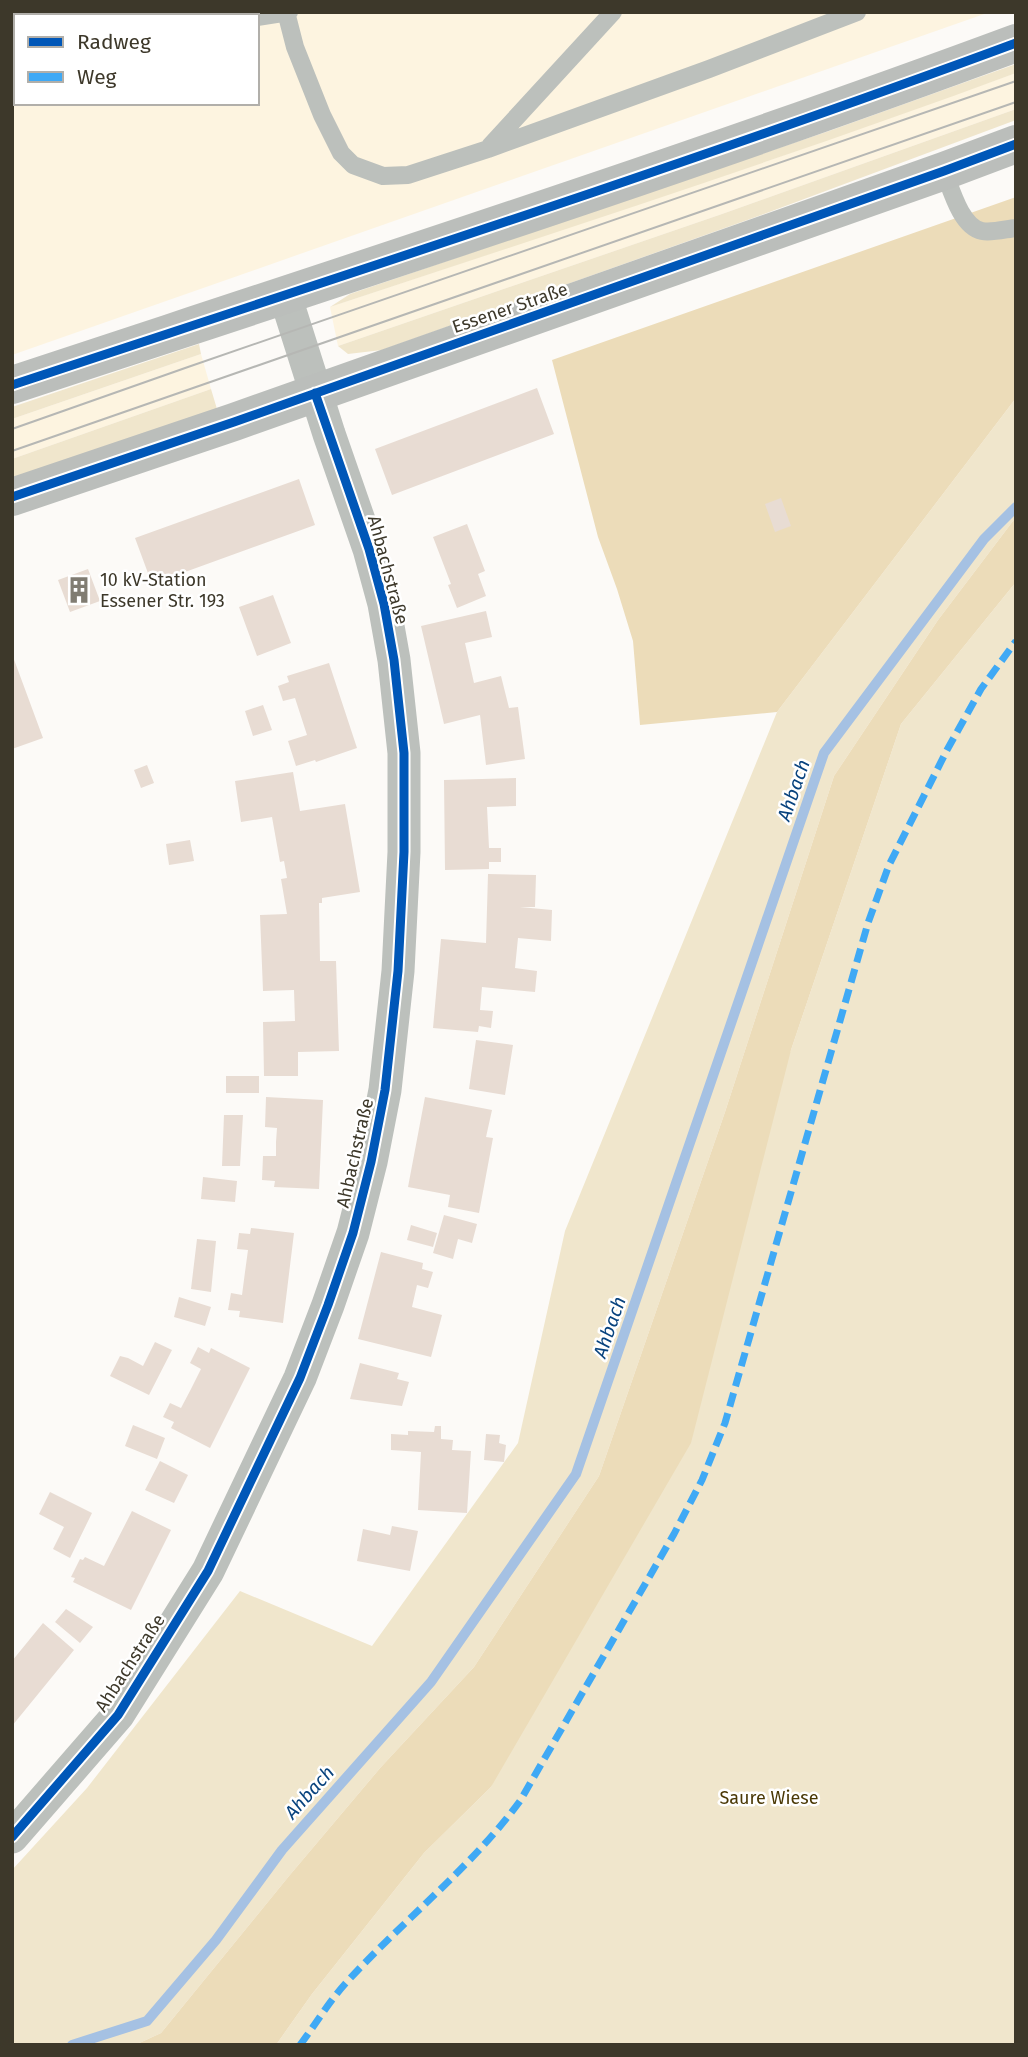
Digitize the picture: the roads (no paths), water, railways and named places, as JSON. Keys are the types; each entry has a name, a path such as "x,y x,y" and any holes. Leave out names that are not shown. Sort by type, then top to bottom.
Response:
{"main road":[{"path":"12,386 364,270 921,79 1016,43"},
{"name":"Essener Straße","path":"12,498 1016,144"}],"street":[{"name":"Ahbachstraße","path":"12,1837 118,1715 208,1571 304,1366 353,1233 385,1090 398,971 404,852 404,753 394,660 384,604 369,549 315,393 285,295"}],"lane":[{"path":"488,149 613,12"},
{"path":"259,18 287,13 295,47 322,115 341,153 353,165 383,176 408,175 488,149 857,12"},
{"path":"944,171 962,214 970,226 983,232 1016,228"}],"waterway":[{"name":"Ahbach","path":"72,2045 147,2021 216,1940 282,1850 431,1682 576,1474 824,753 984,539 1016,507"}],"tram line":[{"path":"12,429 1016,81"},
{"path":"12,451 1016,102"}],"place":[{"name":"10 kV-Station Essener Str. 193","path":"79,590"}],"park label":[{"name":"Saure Wiese","path":"769,1798"}]}
